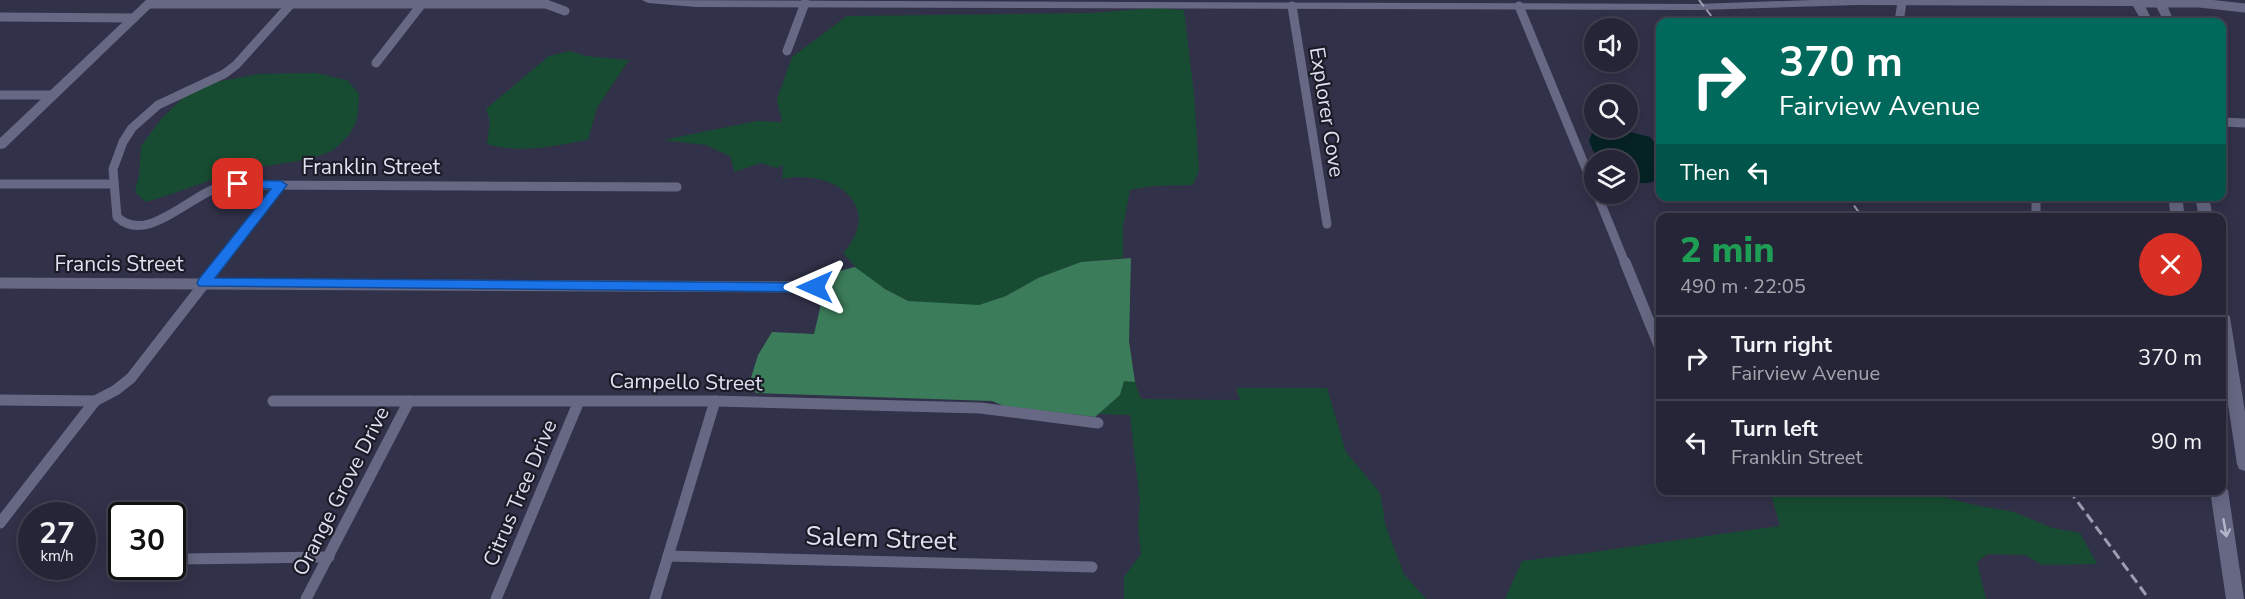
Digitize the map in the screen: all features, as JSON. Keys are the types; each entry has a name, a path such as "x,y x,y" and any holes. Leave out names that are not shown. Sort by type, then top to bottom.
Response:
{"street":[{"path":"648,0 696,4 1292,6 1390,3 1698,7 1902,2 2159,1 2245,8"},
{"path":"2136,1 2144,18"},
{"path":"2159,1 2167,18"},
{"path":"0,145 151,2 546,4 565,10"},
{"path":"376,63 423,2"},
{"path":"1900,18 1902,2"},
{"path":"787,51 805,3"},
{"path":"0,184 114,184 116,157 123,142 144,116 171,97 224,74 236,65 291,4"},
{"name":"Explorer Cove","path":"1292,6 1327,224"},
{"path":"1519,6 1584,164"},
{"path":"0,17 134,18"},
{"path":"0,94 52,95"},
{"path":"2226,122 2245,123"},
{"name":"Franklin Street","path":"114,184 117,216 121,222 140,226 160,220 198,195 226,185 677,187"},
{"path":"0,523 95,401 116,390 131,378 281,185"},
{"path":"1601,204 1656,338"},
{"name":"Francis Street","path":"0,284 815,287"},
{"path":"2226,343 2245,464"},
{"path":"0,400 95,401"},
{"name":"Campello Street","path":"273,401 716,401 980,408 1098,423"},
{"name":"Orange Grove Drive","path":"306,599 409,401"},
{"name":"Citrus Tree Drive","path":"496,599 579,401"},
{"path":"656,599 716,401"},
{"path":"2219,495 2238,569 2235,599"},
{"name":"Salem Street","path":"668,556 1092,567"},
{"path":"186,559 329,557"}],"green space":[{"path":"1154,8 1184,10 1194,94 1199,171 1193,185 1153,186 1130,190 1123,227 1123,258 1081,262 1038,278 1006,296 979,305 943,305 908,301 864,276 843,253 855,236 859,220 856,206 847,194 835,185 819,179 801,177 782,179 783,165 777,168 761,163 734,172 731,157 706,145 663,140 757,121 782,122 777,99 792,57 847,16 1091,13"},
{"path":"570,51 586,56 629,60 597,108 588,140 525,149 487,144 490,121 486,109 549,56"},
{"path":"315,73 347,80 359,94 356,123 350,134 338,146 320,156 237,172 146,202 135,192 141,146 162,118 183,98 211,83 258,74"},
{"path":"1131,258 1129,341 1135,382 1124,381 1120,395 1095,417 1004,406 992,401 756,393 749,384 758,355 772,332 814,334 828,274 855,267 885,289 908,301 979,305 1006,296 1038,278 1081,262"},
{"path":"1124,380 1135,382 1141,399 1240,400 1236,388 1327,388 1346,452 1380,493 1386,527 1404,574 1426,599 1124,599 1124,577 1141,554 1138,528 1140,502 1130,415 1098,414 1120,395"},
{"path":"1771,495 1936,495 2014,512 2052,528 2080,533 2097,564 2042,565 2025,555 1988,554 1977,562 1986,599 1505,599 1522,561 1780,526"}],"shaded area":[{"path":"1638,134 1650,137 1656,144 1656,181 1638,183 1638,150 1593,150 1590,138 1638,138"}],"railway":[{"path":"1699,0 1713,18"},
{"path":"1851,201 1859,213"},
{"path":"2073,495 2149,599"}],"route":[{"path":"238,184 281,185 204,283 815,287"}]}
